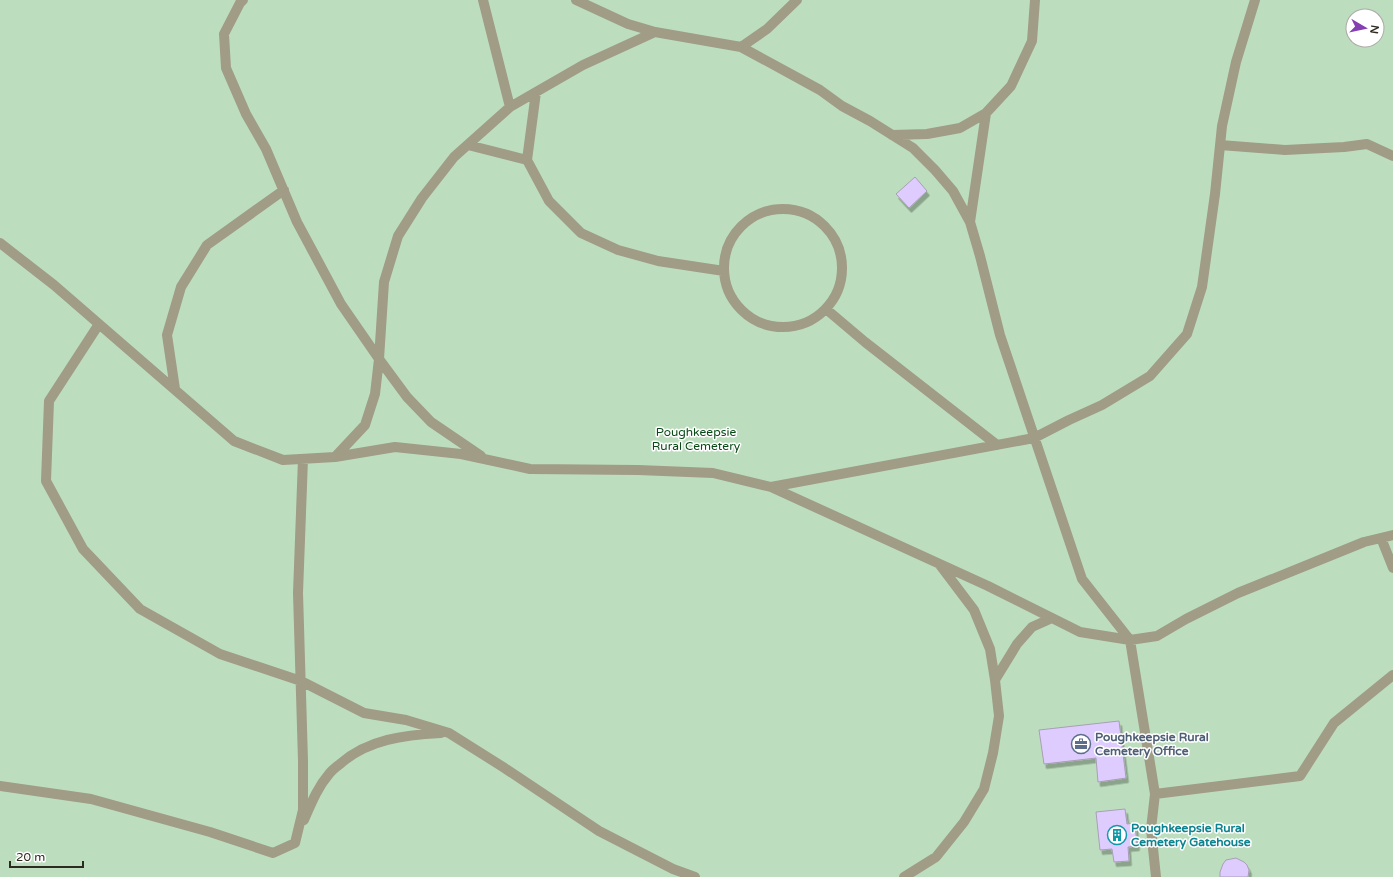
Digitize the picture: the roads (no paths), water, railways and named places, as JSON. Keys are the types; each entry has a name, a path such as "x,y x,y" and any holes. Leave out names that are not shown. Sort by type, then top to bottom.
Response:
{"lane":[{"path":"243,0 224,34 226,68 246,114 266,149 297,222 341,304 407,397 432,422 451,437 486,460"},
{"path":"483,0 510,107"},
{"path":"576,0 628,24 656,32 742,47 820,90 842,106 870,121 913,148 935,170 952,191 970,222 1000,335 1082,579 1130,640 1155,794 1151,829 1156,877"},
{"path":"742,47 767,29 797,0"},
{"path":"892,136 927,134 960,128 986,113 1011,86 1032,41 1035,0"},
{"path":"771,488 1034,438 1102,405 1150,376 1187,334 1202,287 1215,194 1222,126 1236,62 1255,0"},
{"path":"335,457 365,425 375,394 384,282 398,236 422,198 454,157 510,107 583,65 656,32"},
{"path":"536,92 527,160 549,201 581,233 618,250 658,261 724,271"},
{"path":"970,222 986,113"},
{"path":"1220,145 1285,150 1344,147 1367,144 1393,156"},
{"path":"468,145 527,160"},
{"path":"175,389 167,335 182,287 206,245 284,190"},
{"path":"784,208 804,211 821,221 834,236 841,254 842,274 837,293 826,309 810,321 792,327 772,326 754,320 738,307 728,291 724,271 726,252 734,234 747,220 765,211 784,208"},
{"path":"0,243 54,285 234,441 283,460 335,457 395,447 461,454 530,469 638,470 713,473 771,488 988,586 1080,632 1130,640 1157,636 1186,619 1238,593 1364,542 1393,535"},
{"path":"826,309 997,445"},
{"path":"99,324 49,401 46,481 83,549 140,609 220,654 301,681 364,713 406,720 449,733 599,831 674,870 695,877"},
{"path":"295,843 303,810 298,593 303,459"},
{"path":"1381,538 1393,568"},
{"path":"904,877 936,857 964,822 984,789 993,753 999,716 996,680 990,649 974,610 940,564"},
{"path":"996,680 1017,644 1032,627 1052,618"},
{"path":"1155,794 1300,776 1334,723 1393,674"},
{"path":"0,786 91,799 210,832 273,853 295,843 315,794 329,773 351,754 381,741 412,734 449,733"}],"place":[{"name":"Poughkeepsie Rural Cemetery Office","path":"1081,744"},
{"name":"Poughkeepsie Rural Cemetery Gatehouse","path":"1117,835"}],"park label":[{"name":"Poughkeepsie Rural Cemetery","path":"696,439"}]}
